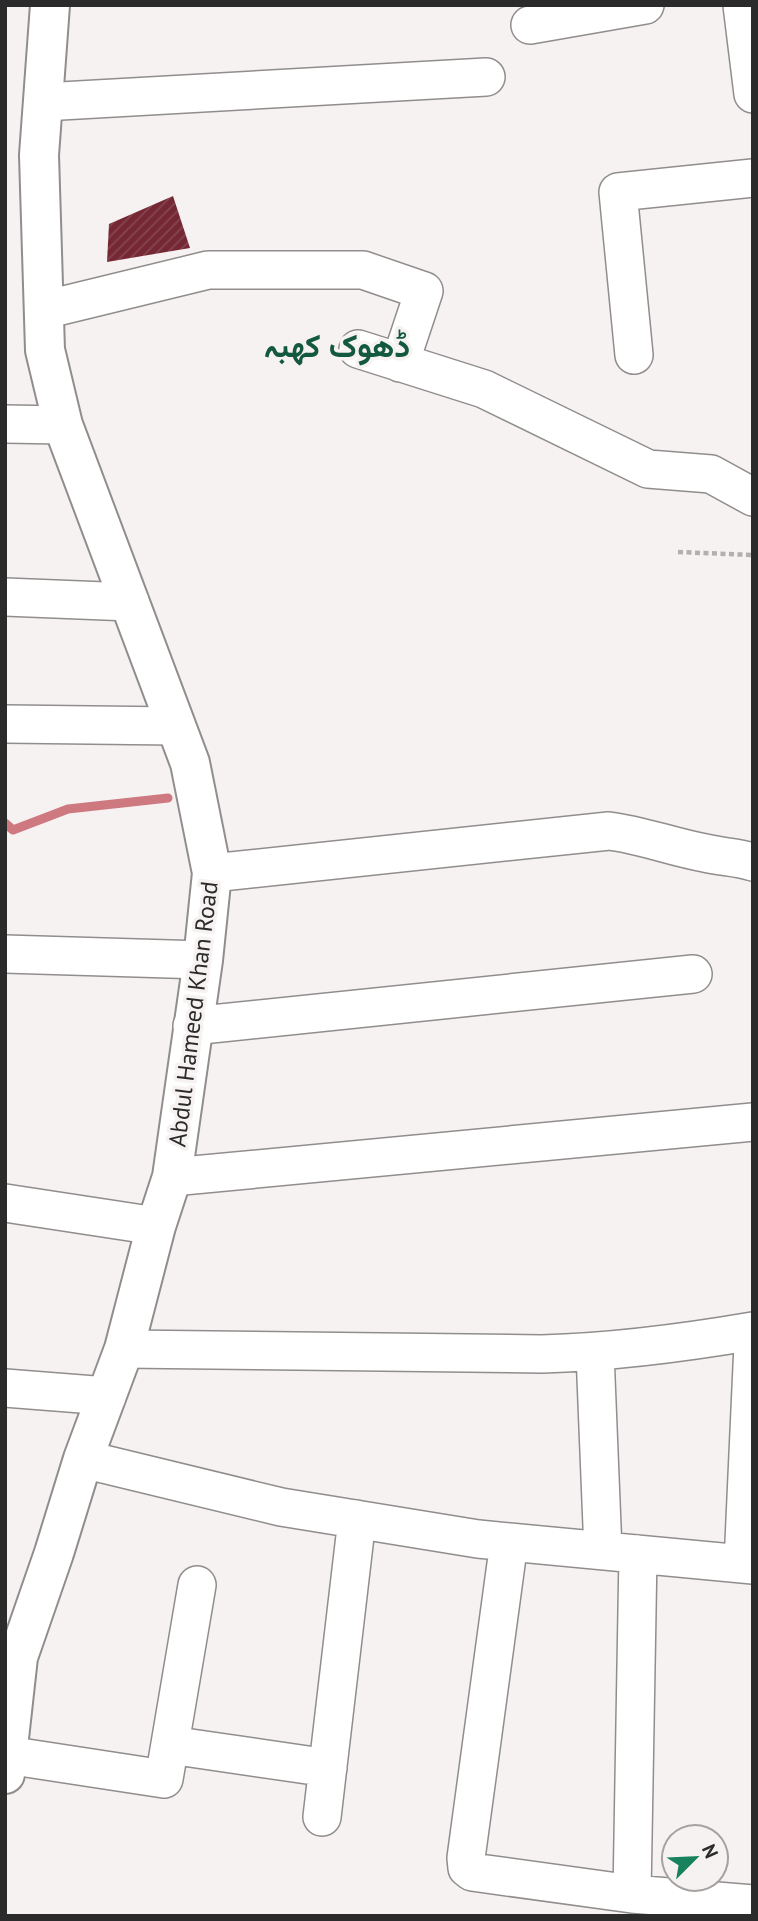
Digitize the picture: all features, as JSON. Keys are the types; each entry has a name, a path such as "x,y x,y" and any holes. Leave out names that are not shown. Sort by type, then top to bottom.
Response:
{"main road":[{"name":"Abdul Hameed Khan Road","path":"6,1764 12,1657 54,1553 82,1459 124,1349 156,1226 172,1177 203,960 212,873 190,763 63,425 46,350 39,155 50,5"}],"street":[{"path":"530,25 645,5"},
{"path":"742,5 753,94"},
{"path":"43,102 486,77"},
{"path":"634,355 618,192 753,178"},
{"path":"44,310 208,270 363,270 424,291 400,363"},
{"path":"358,349 484,389 648,470 711,474 753,496"},
{"path":"5,424 63,425"},
{"path":"5,597 130,602"},
{"path":"5,724 176,726"},
{"path":"212,873 609,831 634,834 707,854 737,857 753,862"},
{"path":"5,954 203,960"},
{"path":"192,1026 693,974"},
{"path":"172,1177 753,1122"},
{"path":"5,1203 156,1226"},
{"path":"124,1349 595,1353 753,1331"},
{"path":"82,1459 281,1507 357,1520 478,1539 748,1564 753,1344"},
{"path":"595,1353 620,1552 632,1894"},
{"path":"5,1388 107,1396"},
{"path":"322,1817 357,1520"},
{"path":"509,1542 466,1858 467,1868 472,1872 632,1894 753,1904"},
{"path":"6,1764 164,1779 197,1585"},
{"path":"170,1745 328,1768"}],"path":[{"path":"678,552 753,555"}],"building":[{"path":"173,196 190,248 107,262 109,224"}],"waterway":[{"path":"5,823 13,830 68,809 168,798"}],"district":[{"name":"ڈھوک کھبہ","path":"337,345"}]}
